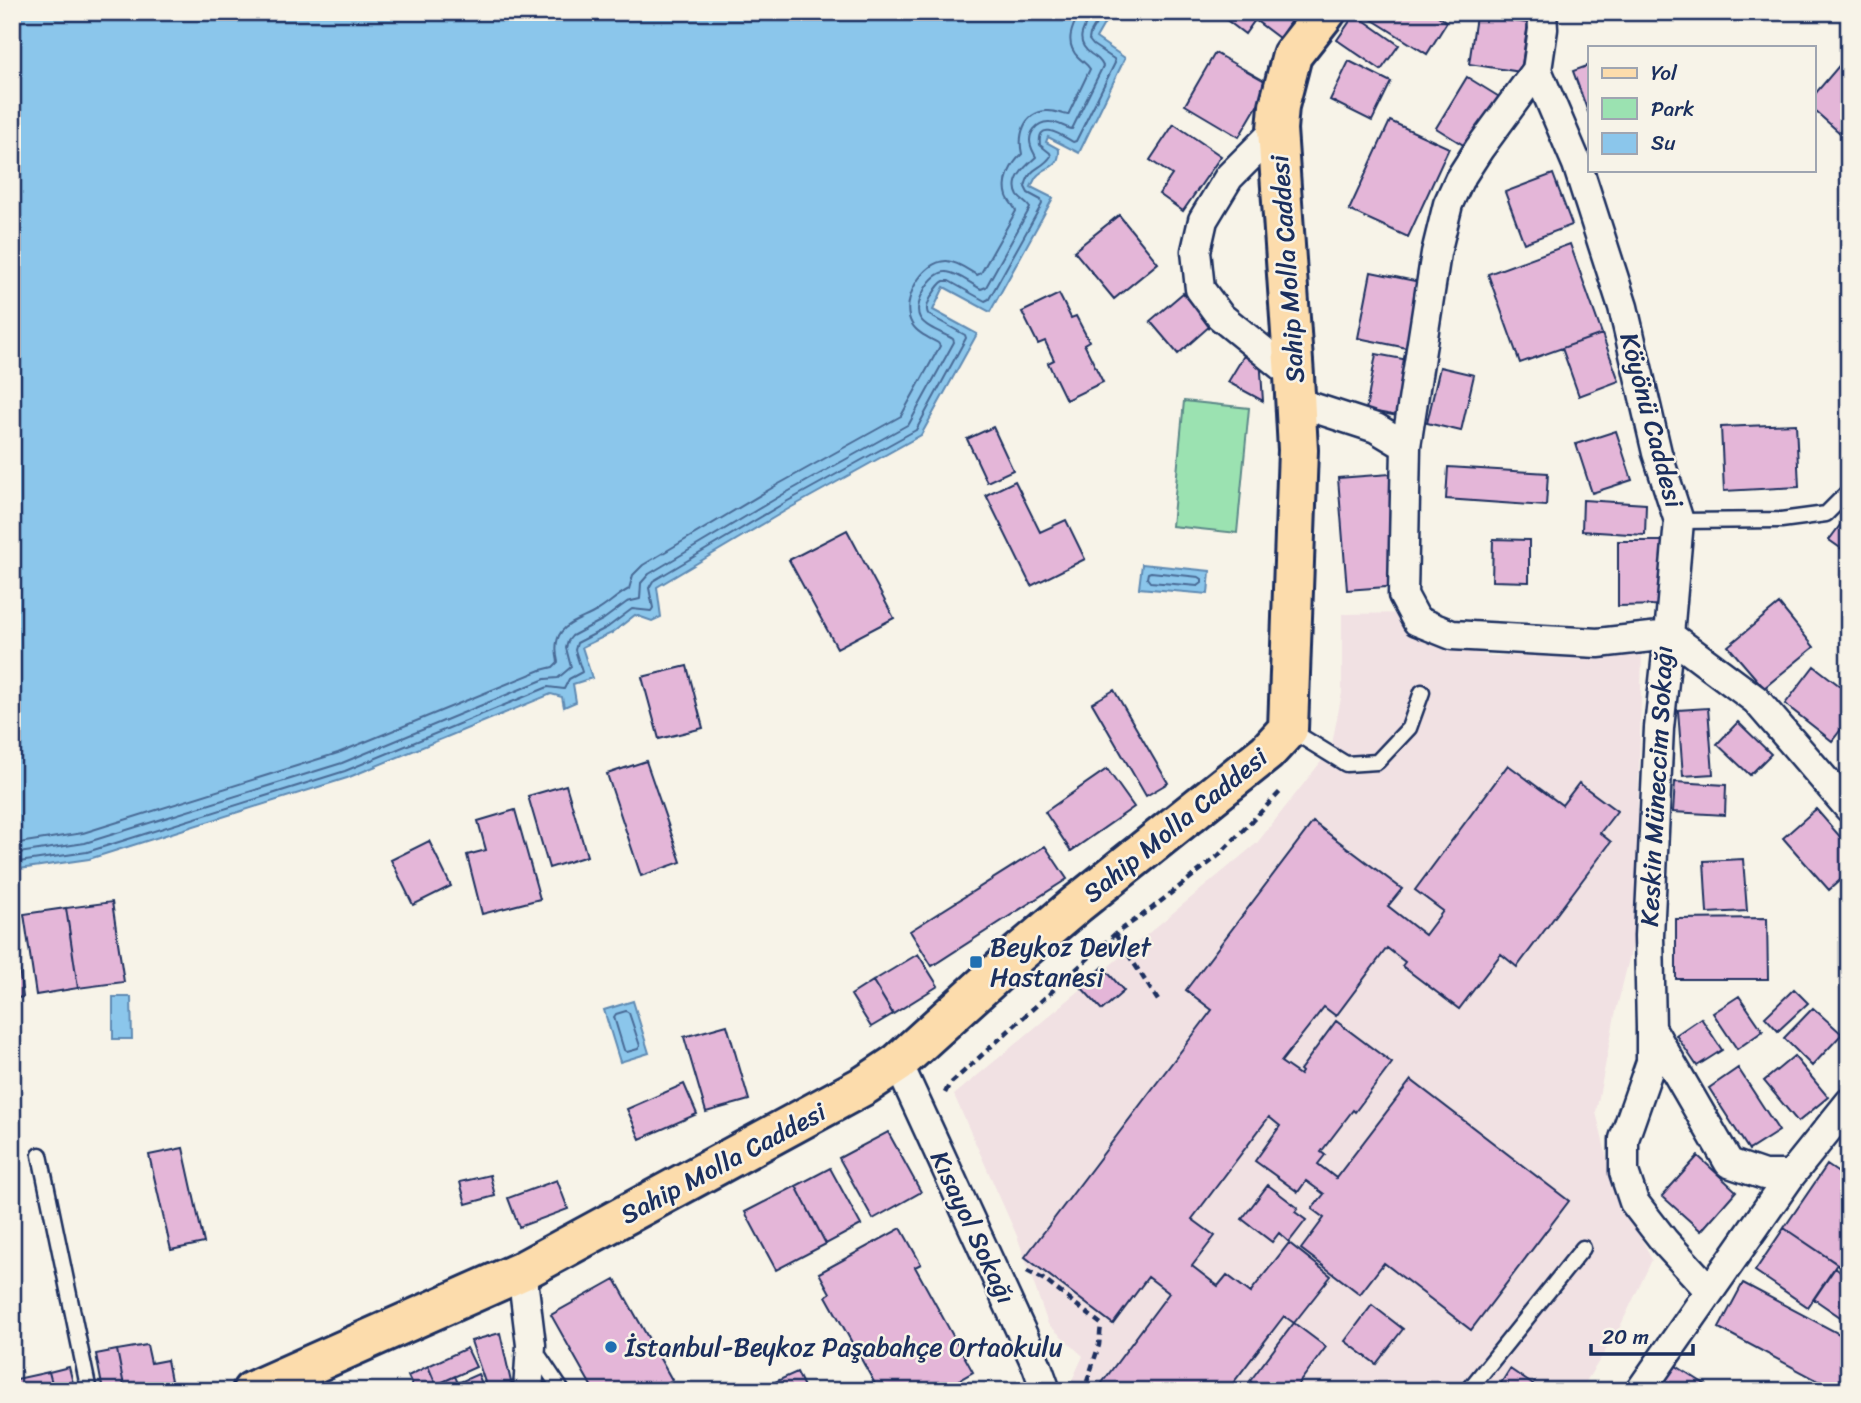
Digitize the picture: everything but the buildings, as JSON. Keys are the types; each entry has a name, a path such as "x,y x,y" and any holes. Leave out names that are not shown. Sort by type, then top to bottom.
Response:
{"main road":[{"name":"Sahip Molla Caddesi","path":"252,1391 522,1271 865,1085 898,1063 1018,954 1267,752 1288,729 1298,450 1277,129 1279,106 1292,55 1326,12"}],"street":[{"path":"1537,70 1543,29 1542,12"},
{"name":"Keskin Müneccim Sokağı","path":"1537,70 1479,149 1459,180 1448,204 1436,253 1406,446 1403,594 1417,621 1452,635 1598,643 1668,635 1658,728 1649,936 1651,1062 1624,1139 1624,1172 1634,1202 1665,1242 1710,1291"},
{"name":"Köyönü Caddesi","path":"1537,70 1577,164 1619,294 1657,453 1679,521 1668,635"},
{"path":"1277,129 1229,177 1203,220 1196,251 1200,289 1220,316 1295,389 1376,428 1406,446"},
{"path":"1668,635 1756,700 1849,808"},
{"name":"Keskin Müneccim Sokağı","path":"1651,1028 1729,1163 1764,1175 1791,1175"},
{"name":"Kısayol Sokağı","path":"898,1063 1046,1391"},
{"path":"1640,1391 1791,1175 1849,1103"},
{"path":"522,1271 531,1345 528,1391"}],"lane":[{"path":"1679,521 1781,520 1826,514 1849,491"},
{"path":"1288,729 1346,764 1377,762 1409,728 1422,692"},
{"path":"40,1155 89,1391"},
{"path":"1468,1391 1583,1248"},
{"path":"531,1345 562,1391"}],"path":[{"path":"943,1096 948,1085 1115,934 1218,856 1284,788"},
{"path":"1115,934 1159,1002"},
{"path":"1020,1267 1043,1279 1101,1324 1099,1345 1084,1391"}],"shaded area":[{"path":"1414,613 1427,627 1486,656 1642,653 1637,927 1615,1015 1596,1112 1611,1175 1652,1260 1618,1331 1580,1391 1067,1391 1083,1356 1048,1324 1017,1236 954,1095 1257,843 1331,749 1342,693 1342,614"}],"green space":[{"path":"1184,401 1249,408 1237,533 1172,526"}],"water":[{"path":"12,12 1111,12 1096,38 1125,58 1079,153 1048,137 1046,142 1059,149 1059,155 1052,166 1037,176 1031,187 1053,198 990,312 944,287 933,310 977,334 921,435 790,508 657,587 661,617 652,621 635,615 612,633 582,647 592,678 573,684 576,702 564,707 562,697 551,694 347,778 89,859 12,870"},
{"path":"1142,564 1210,571 1208,594 1139,588"},
{"path":"113,997 131,997 132,1039 113,1039"},
{"path":"633,1001 649,1053 620,1062 604,1010"}],"place":[{"name":"Beykoz Devlet Hastanesi","path":"976,962"},
{"name":"İstanbul-Beykoz Paşabahçe Ortaokulu","path":"611,1347"}]}
